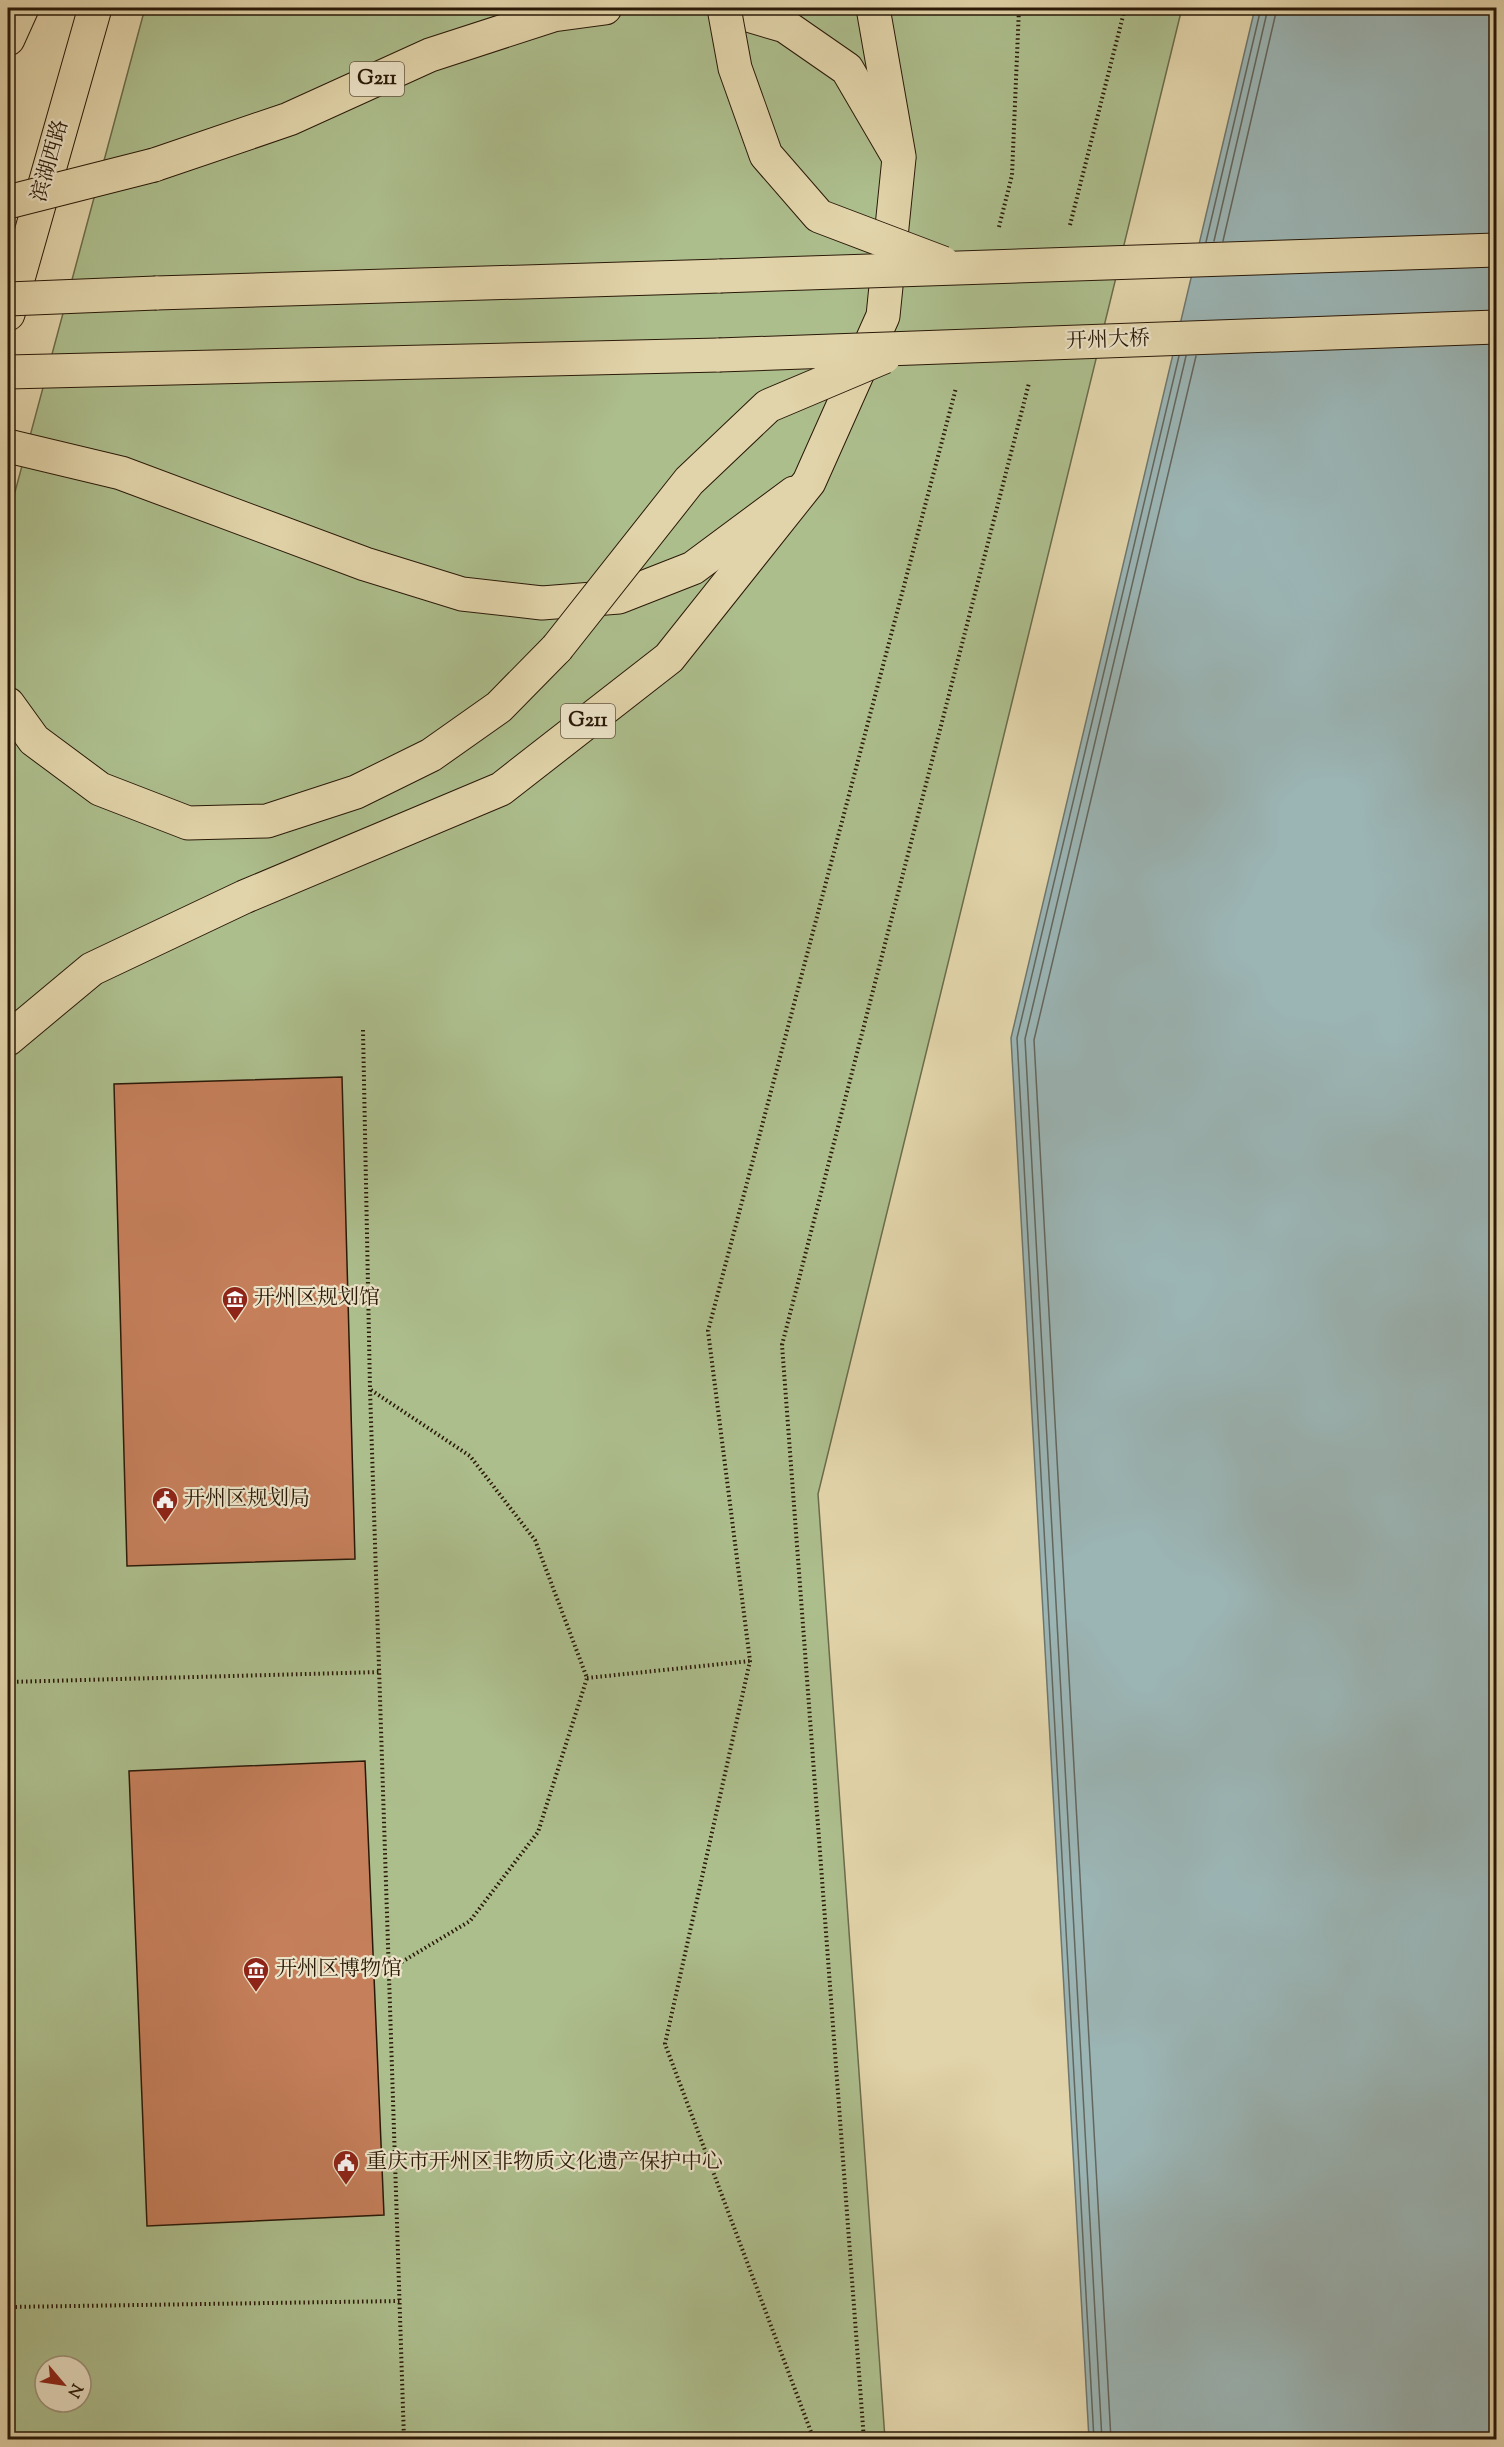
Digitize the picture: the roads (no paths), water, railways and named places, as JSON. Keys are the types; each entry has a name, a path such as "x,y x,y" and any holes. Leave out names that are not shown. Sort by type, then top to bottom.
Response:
{"main road":[{"path":"8,39 22,8"},
{"name":"滨湖西路","path":"8,314 95,8"},
{"name":"G211","path":"8,202 154,165 289,119 430,55 553,15 605,8"},
{"path":"899,158 847,69 785,26 724,8 735,68 766,155 819,216 956,268"},
{"path":"873,8 899,158"},
{"name":"G211","path":"8,1039 92,969 244,897 501,789 669,658 809,482 883,316 899,158"},
{"path":"8,298 1497,250"},
{"name":"开州大桥","path":"8,372 719,355 1497,327"},
{"path":"8,704 34,740 100,789 188,823 267,821 356,792 431,755 499,707 557,648 689,481 768,406 904,348"},
{"path":"8,446 121,473 365,564 462,594 542,603 618,597 693,568 809,482"}],"water":[{"path":"1255,8 1496,8 1496,2439 1089,2439 1011,1038"}],"place":[{"name":"开州区规划馆","path":"235,1322"},
{"name":"开州区规划局","path":"165,1523"},
{"name":"开州区博物馆","path":"256,1993"},
{"name":"重庆市开州区非物质文化遗产保护中心","path":"346,2186"}]}
